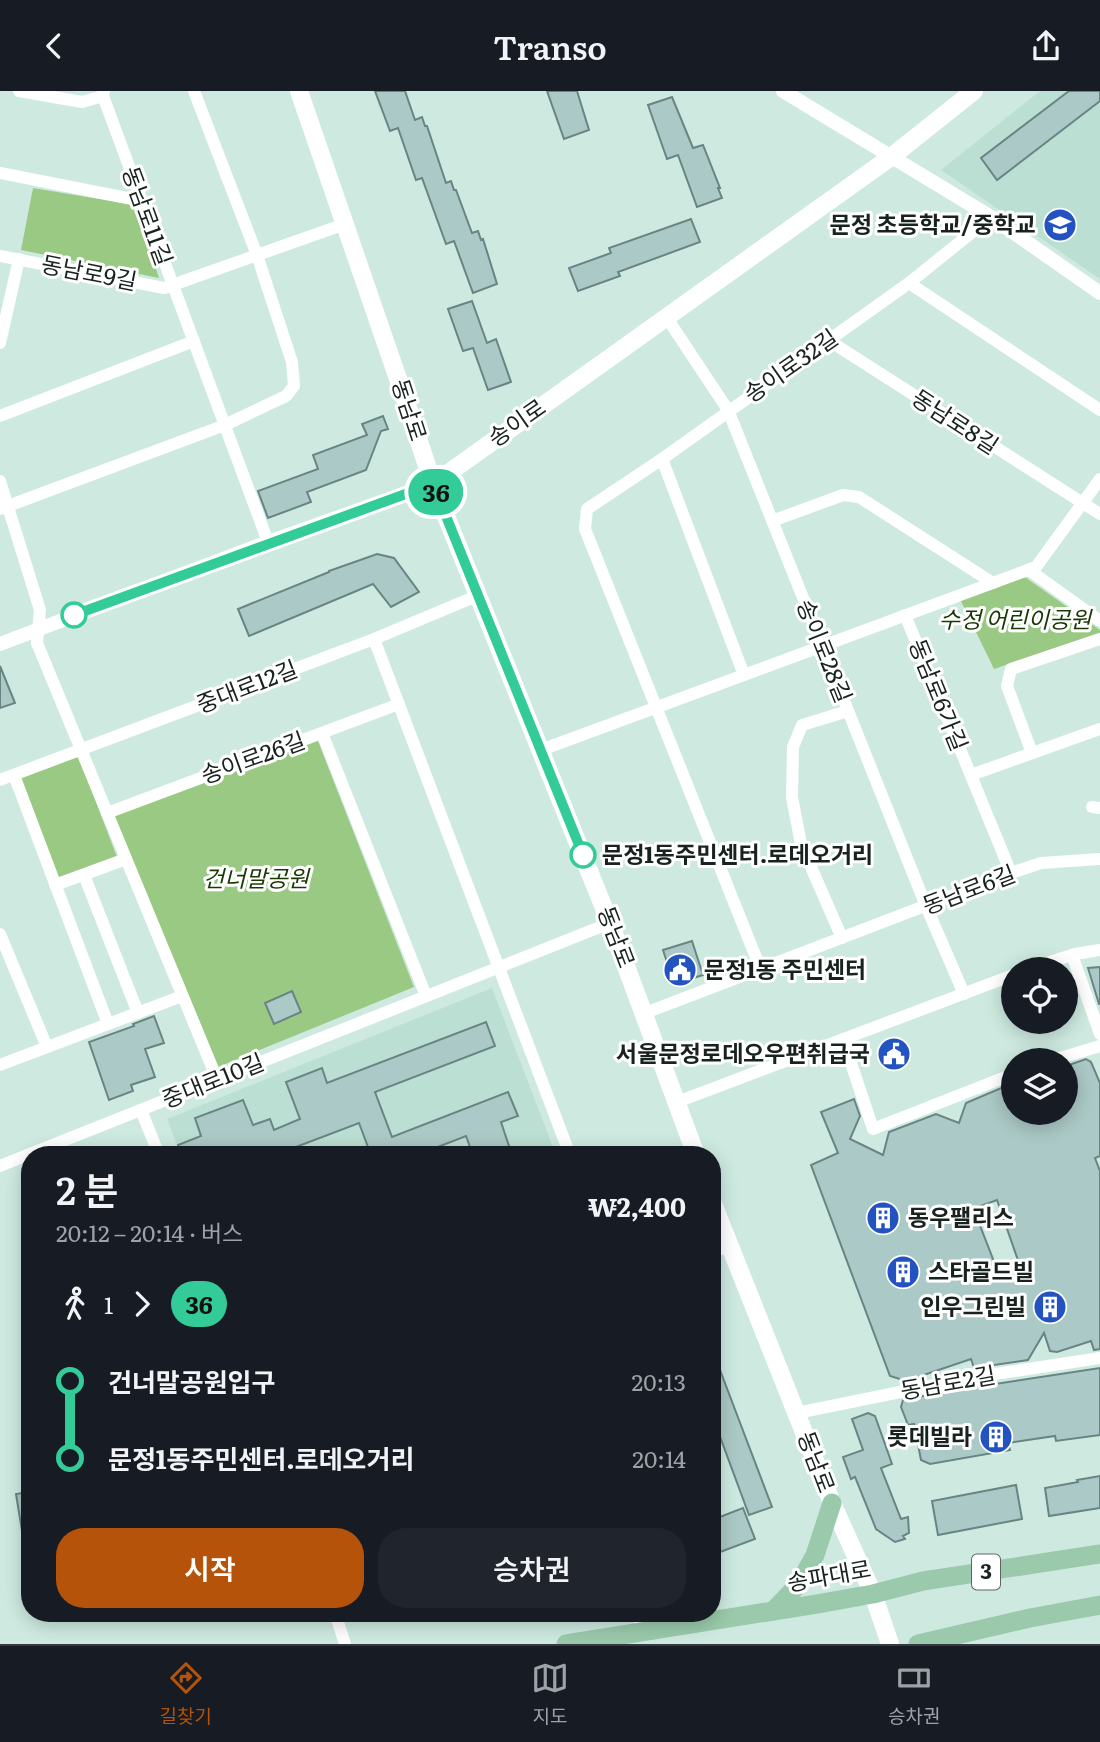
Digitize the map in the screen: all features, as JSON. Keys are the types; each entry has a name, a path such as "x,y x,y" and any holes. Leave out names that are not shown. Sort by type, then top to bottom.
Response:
{"main road":[{"name":"동남로","path":"299,91 433,484 610,923 693,1146"},
{"name":"송이로","path":"433,484 891,157 975,91"},
{"name":"동남로","path":"721,1249 797,1413 832,1503 873,1594 890,1644"},
{"path":"773,1611 799,1584 815,1555 832,1503"},
{"name":"송파대로","path":"721,1615 773,1611 873,1594 923,1581 1100,1554"},
{"path":"918,1644 1100,1605"},
{"name":"송파대로","path":"566,1644 640,1622"},
{"path":"984,1644 1001,1625"}],"street":[{"path":"19,91 82,102 104,93"},
{"path":"4,508 225,425 286,396 294,386 292,362 257,255 194,91"},
{"path":"783,91 990,218 1100,292"},
{"name":"동남로11길","path":"104,93 268,543"},
{"path":"0,173 142,201"},
{"name":"송이로32길","path":"656,707 585,529 587,509 662,459 909,283 990,218"},
{"name":"동남로9길","path":"0,255 164,288 345,224"},
{"path":"0,343 19,259"},
{"path":"909,283 1100,410"},
{"name":"송이로28길","path":"667,318 728,410 926,906 964,994"},
{"name":"동남로8길","path":"828,340 1100,514"},
{"path":"0,416 194,341"},
{"path":"662,459 744,675"},
{"path":"541,750 1036,567 1100,479"},
{"path":"0,481 4,508 40,610 37,643 217,1079"},
{"name":"송이로","path":"0,644 433,484"},
{"path":"772,521 843,495 859,497 993,583"},
{"path":"1029,570 1100,621"},
{"name":"중대로12길","path":"0,780 374,639 479,596"},
{"name":"동남로6가길","path":"905,615 1011,873"},
{"path":"374,639 567,1146"},
{"path":"1032,753 1007,686 1011,669 1100,639"},
{"name":"송이로26길","path":"107,813 399,704"},
{"path":"656,707 761,969"},
{"path":"842,939 801,844 793,797 793,747 803,725 848,711"},
{"name":"동남로6가길","path":"971,775 1100,729"},
{"path":"322,733 426,996"},
{"path":"14,775 108,1024"},
{"path":"55,885 126,859"},
{"name":"동남로6길","path":"645,1013 1011,873 1041,863 1100,859"},
{"path":"84,875 138,1013"},
{"name":"중대로10길","path":"49,1146 610,923"},
{"path":"0,934 47,1047"},
{"path":"1066,957 1100,950"},
{"path":"1072,955 1100,1034"},
{"path":"677,1103 1001,980"},
{"path":"0,1065 182,996"},
{"path":"843,1039 873,1129 1001,1079"},
{"path":"1078,1053 1100,1046"},
{"path":"141,1109 155,1146"},
{"name":"중대로10길","path":"0,1166 21,1158"},
{"name":"동남로2길","path":"797,1413 969,1378 1100,1358"},
{"path":"338,1622 345,1644"}],"shaded area":[{"name":"문정 초등학교/중학교","path":"1040,91 1100,91 1100,279 941,170"},
{"path":"492,988 553,1146 178,1146 167,1119"}],"green space":[{"path":"33,188 135,205 159,278 21,250"},
{"name":"수정 어린이공원","path":"1022,575 1100,630 1100,633 994,669 960,599"},
{"name":"건너말공원","path":"318,741 414,987 218,1067 112,815"},
{"path":"78,755 117,857 58,879 18,776"}],"building":[{"path":"375,91 405,91 415,120 422,117 446,183 451,181 456,190 472,233 478,231 481,240 483,239 497,284 473,293 454,241 446,244 422,178 416,180 398,128 390,131"},
{"path":"547,91 577,91 589,130 564,139"},
{"path":"1069,91 1100,91 1100,101 997,180 981,158"},
{"path":"672,97 693,148 703,145 720,188 722,198 697,207 678,155 667,159 648,105"},
{"path":"691,219 700,242 618,272 620,276 578,291 569,268 611,253 609,248"},
{"path":"472,301 487,343 496,339 511,382 488,390 473,348 463,351 448,309"},
{"path":"383,416 388,429 381,431 366,470 307,492 311,502 268,518 258,491 318,469 313,455 367,435 362,424"},
{"path":"377,554 394,558 419,592 391,607 373,584 249,636 238,609"},
{"path":"0,666 15,703 0,708"},
{"path":"692,941 703,975 674,984 663,950"},
{"path":"1100,967 1100,1004 1099,1004 1088,968"},
{"path":"292,991 301,1012 274,1024 265,1003"},
{"path":"154,1016 164,1043 145,1049 155,1077 131,1085 133,1091 109,1100 89,1042"},
{"path":"486,1022 495,1046 375,1092 392,1137 508,1092 518,1116 501,1122 509,1146 470,1146 466,1136 440,1146 368,1146 359,1123 299,1146 178,1146 201,1136 195,1118 243,1100 253,1125 270,1119 274,1130 300,1119 286,1082 322,1068 327,1083"},
{"path":"1086,1059 1091,1062 1100,1083 1100,1156 1095,1158 1100,1171 1100,1349 1094,1350 1091,1341 1057,1352 1050,1351 1044,1333 1028,1360 974,1368 971,1359 906,1381 890,1376 811,1165 838,1153 821,1112 854,1099 860,1116 850,1139 883,1155 889,1132 936,1114 959,1123 966,1103 1001,1088 1001,1125 1078,1125 1078,1062","holes":["997,1200 1021,1269 1000,1277 974,1210"]},
{"path":"1100,1368 1100,1435 1056,1441 1055,1436 1008,1443 1010,1450 930,1464 921,1460 914,1424 908,1425 901,1407 903,1400"},
{"path":"721,1373 772,1507 749,1515 721,1439"},
{"path":"868,1413 875,1416 892,1464 881,1468 901,1519 908,1517 909,1533 903,1536 905,1539 895,1542 876,1529 855,1477 851,1479 843,1457 863,1450 852,1419"},
{"path":"1100,1476 1100,1508 1049,1516 1045,1488"},
{"path":"1016,1485 1022,1519 938,1535 932,1501"},
{"path":"21,1493 21,1525 16,1494"},
{"path":"743,1508 755,1539 721,1552 721,1517"}],"bus line":[{"name":"36","path":"74,615 433,484 583,855"}],"place":[{"name":"문정 초등학교/중학교","path":"1060,225"},
{"name":"문정1동주민센터.로데오거리","path":"583,855"},
{"name":"문정1동 주민센터","path":"680,970"},
{"name":"서울문정로데오우편취급국","path":"894,1054"},
{"name":"동우팰리스","path":"883,1218"},
{"name":"스타골드빌","path":"903,1272"},
{"name":"인우그린빌","path":"1050,1307"},
{"name":"롯데빌라","path":"996,1437"}]}
